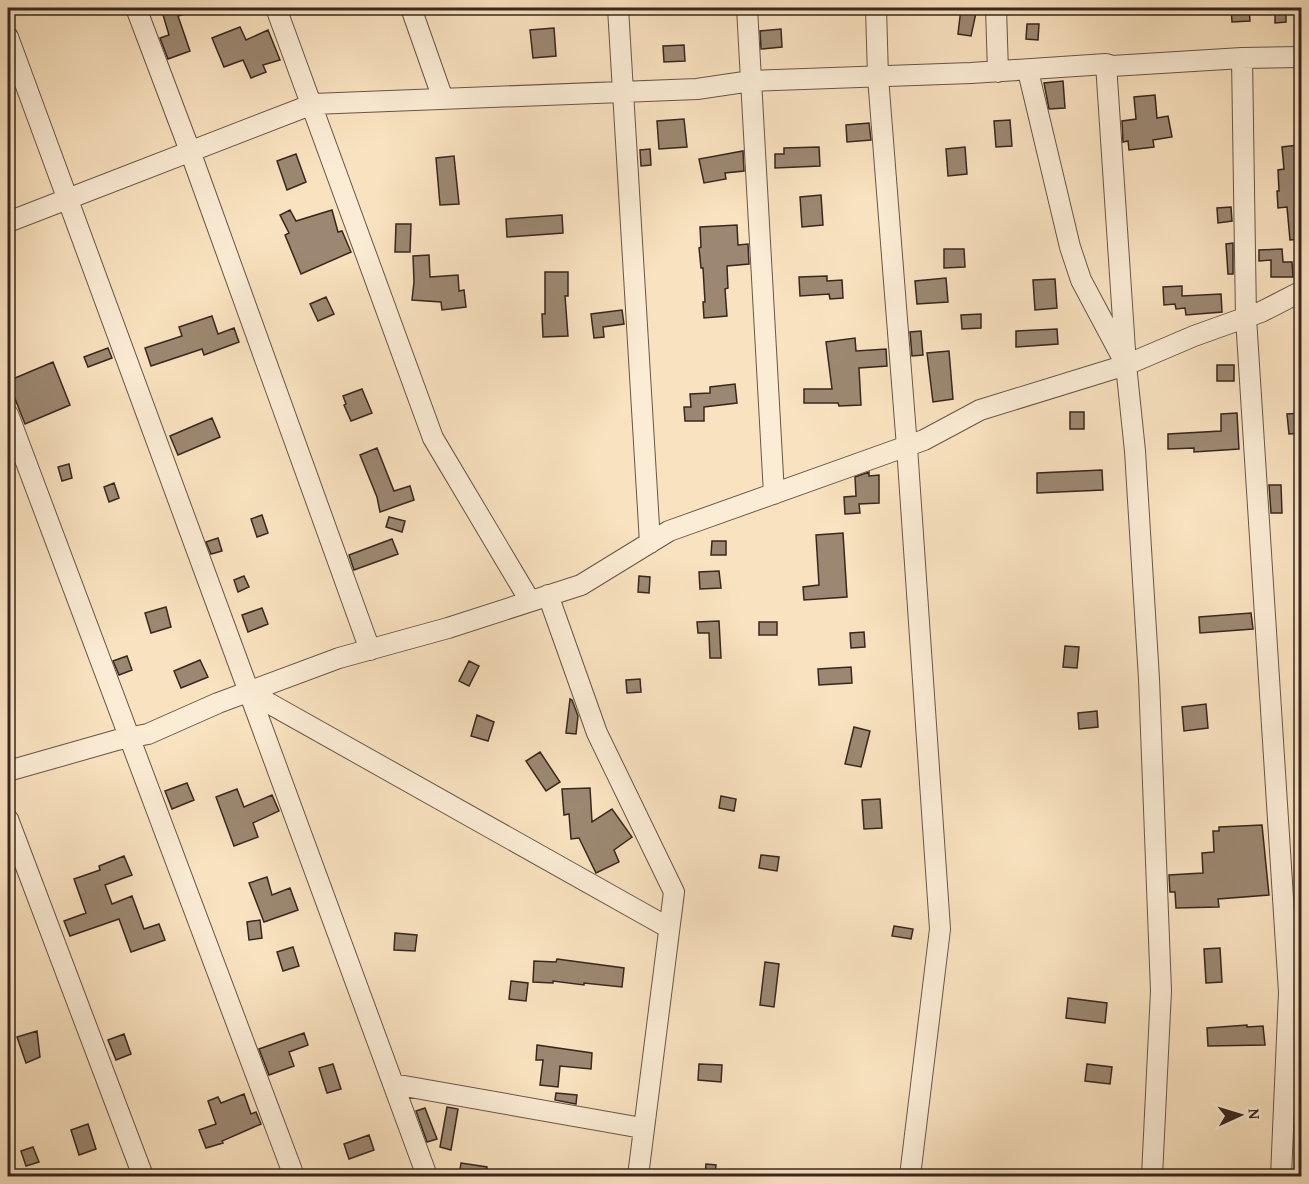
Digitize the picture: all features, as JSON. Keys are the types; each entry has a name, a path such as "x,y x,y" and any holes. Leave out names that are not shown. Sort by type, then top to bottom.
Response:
{"street":[{"path":"136,8 370,650"},
{"path":"276,8 313,104 433,438 539,598 597,733 674,892 642,1128 638,1176"},
{"path":"411,8 443,99"},
{"path":"618,8 650,543"},
{"path":"747,8 774,494"},
{"path":"876,8 878,77 907,447 940,929 910,1176"},
{"path":"996,8 998,72"},
{"path":"8,37 427,1176"},
{"path":"8,222 313,104 697,89 751,81 1028,71 1106,64 1112,66 1242,58 1302,57"},
{"path":"1242,58 1245,318 1289,992 1281,1176"},
{"path":"1106,64 1126,365 1135,451 1148,668 1161,991 1152,1176"},
{"path":"1028,71 1070,247 1081,280 1126,365"},
{"path":"8,771 129,737 148,734 339,658 448,628 581,585 669,531 907,447 980,410 1126,365 1194,336 1245,318 1302,291"},
{"path":"8,414 294,1176"},
{"path":"249,692 669,928"},
{"path":"8,819 142,1176"},
{"path":"393,1084 642,1128"}],"building":[{"path":"161,8 198,8 199,10 178,16 190,51 168,59 160,38 169,35"},
{"path":"961,8 977,8 971,36 958,34"},
{"path":"1231,8 1249,8 1250,21 1232,22"},
{"path":"1275,8 1286,8 1286,22 1275,23"},
{"path":"1027,24 1039,24 1038,40 1026,39"},
{"path":"240,27 246,40 268,30 280,60 263,65 266,72 251,78 243,60 224,67 212,38"},
{"path":"554,28 556,56 533,58 530,30"},
{"path":"781,29 782,47 761,49 760,31"},
{"path":"684,45 685,61 664,62 663,46"},
{"path":"1063,81 1065,108 1049,109 1044,83"},
{"path":"1155,95 1157,118 1168,116 1172,137 1153,140 1154,147 1129,150 1128,141 1123,142 1122,121 1136,119 1134,97"},
{"path":"684,119 687,147 659,149 657,121"},
{"path":"1010,120 1012,146 996,147 994,121"},
{"path":"869,123 871,140 847,142 846,125"},
{"path":"1298,145 1300,164 1302,164 1302,206 1299,206 1302,239 1290,240 1287,207 1278,208 1278,170 1284,169 1282,147"},
{"path":"819,147 820,166 775,168 775,154 784,154 784,148"},
{"path":"965,147 967,174 948,176 946,149"},
{"path":"650,149 651,165 641,166 640,150"},
{"path":"743,151 744,171 725,173 726,179 704,183 699,159"},
{"path":"296,154 306,182 287,190 277,161"},
{"path":"454,156 459,204 440,205 436,158"},
{"path":"821,195 823,225 802,227 800,197"},
{"path":"1231,207 1232,221 1218,223 1217,208"},
{"path":"290,210 296,221 332,210 338,232 342,231 351,252 301,274 285,235 289,233 280,215"},
{"path":"562,215 563,233 507,237 506,219"},
{"path":"396,224 411,224 410,252 395,252"},
{"path":"737,225 738,245 748,244 749,264 727,266 728,288 725,289 727,316 704,318 703,268 701,268 699,248 701,247 700,227"},
{"path":"1233,243 1233,274 1228,274 1226,244"},
{"path":"944,249 964,249 965,267 944,268"},
{"path":"1282,249 1283,262 1292,262 1293,277 1271,277 1271,260 1259,261 1259,250"},
{"path":"429,255 430,277 458,275 459,291 464,290 466,307 442,310 441,302 412,300 413,256"},
{"path":"545,272 568,272 568,296 565,296 568,336 543,337"},
{"path":"827,276 827,281 842,280 843,298 830,299 829,294 800,296 799,277"},
{"path":"946,278 948,302 917,304 915,281"},
{"path":"1055,279 1057,308 1035,310 1033,280"},
{"path":"1182,286 1182,296 1221,294 1222,312 1186,315 1185,308 1176,309 1175,304 1164,305 1163,287"},
{"path":"326,297 334,314 318,321 310,304"},
{"path":"622,310 624,324 603,327 604,337 594,338 591,314"},
{"path":"981,314 981,328 962,329 961,315"},
{"path":"212,316 218,334 234,328 239,342 204,355 202,349 151,366 145,348 182,336 179,327"},
{"path":"1057,329 1058,344 1016,347 1016,331"},
{"path":"921,331 923,355 912,356 910,332"},
{"path":"855,338 856,351 886,349 887,366 859,368 861,405 804,403 804,389 832,389 826,342"},
{"path":"108,348 112,358 88,367 84,357"},
{"path":"949,351 953,399 933,402 927,353"},
{"path":"53,362 70,405 25,424 8,381"},
{"path":"1217,365 1234,365 1234,381 1217,381"},
{"path":"735,384 737,403 704,407 704,421 685,421 684,407 691,407 690,394 710,393 710,387"},
{"path":"362,389 372,413 351,421 343,396"},
{"path":"1070,412 1084,412 1084,429 1070,429"},
{"path":"1237,413 1239,449 1194,452 1194,448 1168,449 1168,434 1221,431 1221,414"},
{"path":"1302,413 1302,433 1289,434 1287,414"},
{"path":"212,418 220,437 178,455 170,436"},
{"path":"377,448 394,491 410,486 414,500 380,512 377,497 360,455"},
{"path":"69,464 72,478 62,481 58,467"},
{"path":"1102,470 1103,490 1037,493 1037,473"},
{"path":"869,472 869,476 879,475 879,503 859,504 860,513 845,514 844,497 856,496 855,477"},
{"path":"114,483 119,498 109,502 104,487"},
{"path":"1269,485 1281,485 1282,513 1271,513"},
{"path":"262,515 268,533 257,537 251,519"},
{"path":"389,517 405,521 402,532 386,527"},
{"path":"843,533 847,597 804,600 803,587 819,585 816,535"},
{"path":"218,538 222,551 211,554 206,542"},
{"path":"392,539 398,554 354,570 349,555"},
{"path":"712,541 726,541 726,555 711,555"},
{"path":"719,571 721,588 700,589 699,572"},
{"path":"244,576 249,587 238,592 234,580"},
{"path":"639,576 650,577 649,593 638,592"},
{"path":"166,607 171,627 151,633 145,613"},
{"path":"262,608 268,624 248,632 242,615"},
{"path":"1251,613 1253,629 1200,633 1199,617"},
{"path":"719,621 721,658 710,658 709,633 698,633 697,622"},
{"path":"759,622 777,622 777,635 759,635"},
{"path":"864,632 865,647 851,648 850,633"},
{"path":"1065,646 1079,647 1077,668 1063,667"},
{"path":"127,656 132,670 119,675 113,661"},
{"path":"200,660 208,677 181,688 174,671"},
{"path":"469,661 479,666 469,686 459,681"},
{"path":"851,667 852,683 819,685 818,669"},
{"path":"640,679 641,692 627,693 626,680"},
{"path":"570,699 578,716 576,734 566,733"},
{"path":"1206,704 1208,728 1184,731 1182,707"},
{"path":"1097,711 1098,727 1079,729 1078,713"},
{"path":"477,715 494,722 488,741 471,736"},
{"path":"854,727 870,731 861,767 845,764"},
{"path":"540,752 560,782 546,791 526,761"},
{"path":"187,783 194,800 172,809 165,791"},
{"path":"590,788 592,822 612,809 632,837 614,850 619,862 596,873 579,838 571,839 569,814 564,815 562,789"},
{"path":"237,789 244,807 272,795 279,811 253,823 258,837 234,846 216,797"},
{"path":"721,796 736,799 734,811 719,808"},
{"path":"880,799 882,828 864,829 862,800"},
{"path":"1262,825 1269,895 1218,899 1219,907 1176,908 1175,892 1170,892 1169,875 1203,873 1202,853 1214,852 1213,831 1219,831 1219,827"},
{"path":"761,855 779,857 777,871 759,868"},
{"path":"124,856 132,875 105,885 112,904 132,896 144,929 159,924 165,940 131,952 119,919 70,936 64,921 86,913 74,879 100,870 99,866"},
{"path":"267,877 272,895 290,888 298,910 264,922 249,883"},
{"path":"260,920 262,938 249,940 247,922"},
{"path":"894,926 913,929 911,939 892,936"},
{"path":"395,933 417,935 415,951 394,950"},
{"path":"293,947 299,966 283,971 277,952"},
{"path":"1220,948 1222,982 1206,983 1204,949"},
{"path":"557,959 624,968 622,987 553,981 553,983 533,982 534,961 556,962"},
{"path":"765,962 779,964 774,1007 760,1005"},
{"path":"511,981 528,983 526,1001 509,999"},
{"path":"1068,998 1107,1003 1105,1023 1066,1018"},
{"path":"1247,1025 1247,1027 1263,1026 1265,1045 1208,1046 1207,1028"},
{"path":"37,1031 40,1057 26,1063 17,1037"},
{"path":"304,1033 308,1045 289,1052 294,1066 269,1075 259,1049"},
{"path":"124,1034 131,1054 116,1060 108,1040"},
{"path":"537,1045 592,1053 591,1069 560,1066 558,1087 540,1085 543,1060 536,1060"},
{"path":"333,1064 341,1089 327,1093 319,1068"},
{"path":"699,1064 722,1065 721,1082 698,1080"},
{"path":"1087,1064 1112,1067 1110,1084 1085,1081"},
{"path":"556,1093 577,1095 576,1104 555,1100"},
{"path":"244,1094 251,1114 256,1112 261,1124 222,1141 223,1143 206,1148 199,1130 216,1124 208,1101 218,1097 221,1103"},
{"path":"447,1107 458,1109 451,1150 440,1147"},
{"path":"425,1108 437,1139 427,1142 416,1111"},
{"path":"88,1124 96,1149 79,1155 71,1130"},
{"path":"369,1135 374,1150 349,1159 344,1144"},
{"path":"33,1147 39,1162 26,1166 21,1151"},
{"path":"461,1163 487,1167 486,1176 459,1176"},
{"path":"706,1164 716,1165 715,1176 705,1176"}]}
